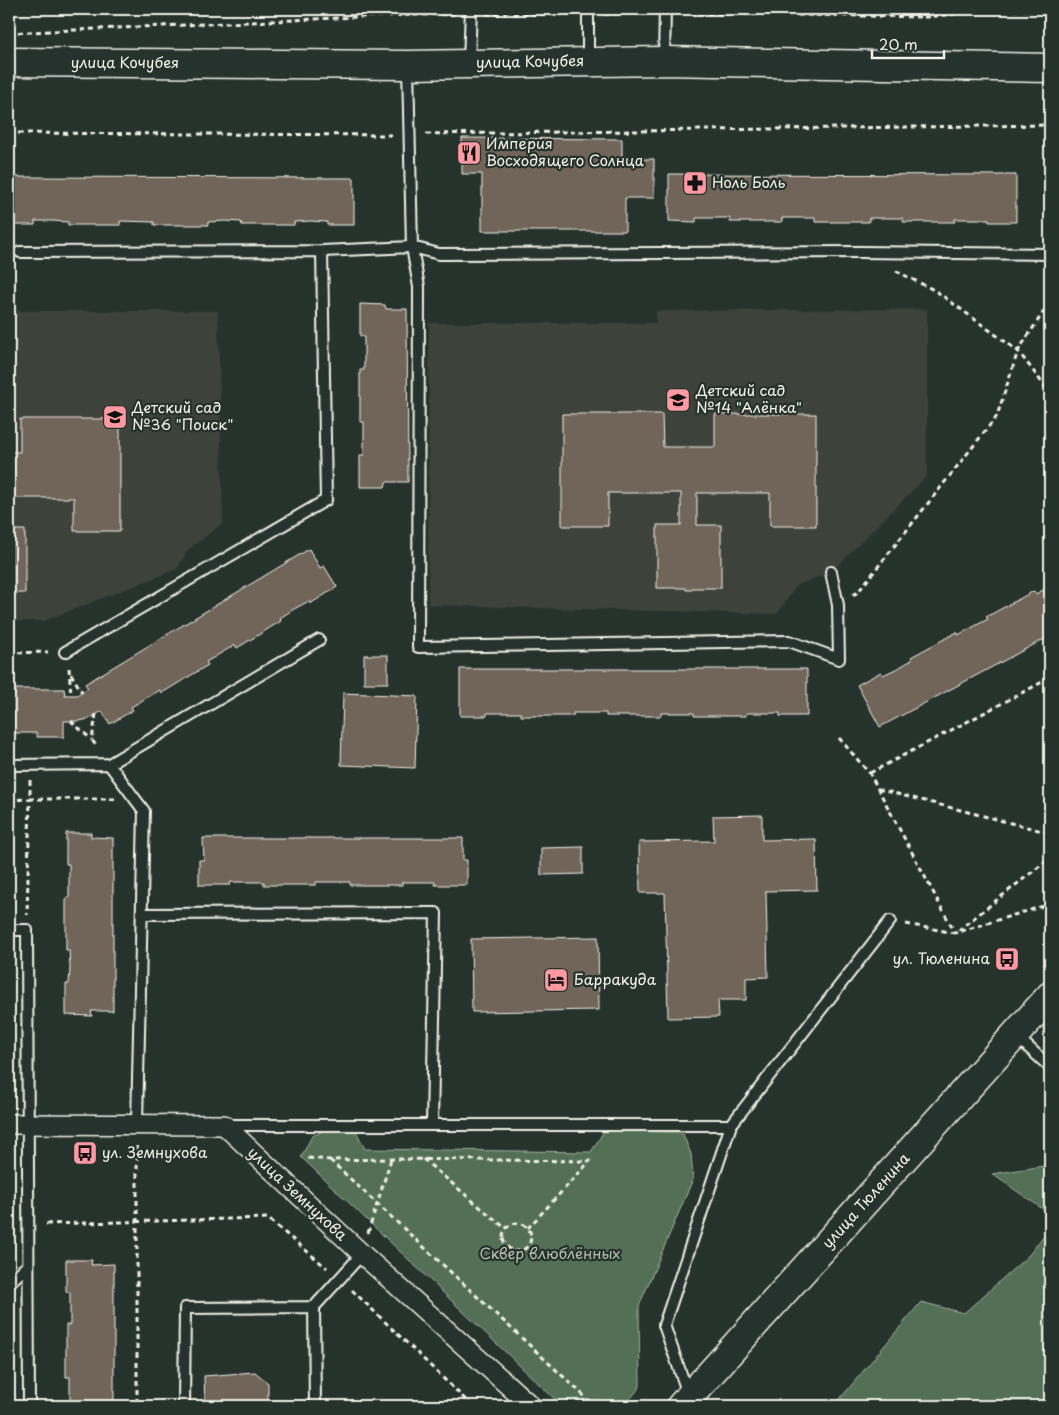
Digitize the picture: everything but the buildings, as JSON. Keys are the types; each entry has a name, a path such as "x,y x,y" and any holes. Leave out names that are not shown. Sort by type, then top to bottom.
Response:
{"street":[{"name":"улица Кочубея","path":"9,62 408,64 664,61 1050,68"},
{"name":"улица Тюленина","path":"685,1402 1050,996"},
{"path":"18,1124 137,1123 224,1125"},
{"name":"улица Земнухова","path":"224,1125 362,1254 531,1406"}],"lane":[{"path":"469,63 470,11"},
{"path":"588,11 588,62"},
{"path":"664,61 665,11"},
{"path":"408,64 408,135 412,247 420,287 424,551 418,647 789,641 839,659 838,605 831,572"},
{"path":"20,252 322,250 412,247 438,254 859,252 1050,254"},
{"path":"65,652 326,500 322,250"},
{"path":"9,765 109,764 319,640"},
{"path":"109,764 144,811 137,1123"},
{"path":"142,914 436,913 432,1125"},
{"path":"685,1402 664,1326 731,1125 890,921"},
{"path":"9,930 27,930 18,1124 28,1225 29,1406"},
{"path":"1015,1035 1050,1067"},
{"path":"224,1125 731,1125"},
{"path":"315,1406 314,1307 362,1254"},
{"path":"9,1283 28,1265"},
{"path":"184,1406 184,1308 314,1307"}],"path":[{"path":"379,9 380,16"},
{"path":"9,33 470,11 665,11 927,17 987,10 1050,10"},
{"path":"9,133 408,135 1050,125"},
{"path":"894,270 936,291 1018,351 1050,392"},
{"path":"838,605 858,592 997,416 1018,351 1050,302"},
{"path":"9,653 65,652 71,673 82,692"},
{"path":"71,673 71,695"},
{"path":"870,774 1050,678"},
{"path":"92,740 96,714"},
{"path":"71,721 92,740 109,764"},
{"path":"839,738 870,774 955,933"},
{"path":"878,789 1050,833"},
{"path":"9,800 135,799"},
{"path":"27,930 30,800"},
{"path":"955,933 1050,858"},
{"path":"890,921 955,933 1050,904"},
{"path":"137,1123 137,1406"},
{"path":"308,1158 330,1160 423,1159 590,1162 528,1228"},
{"path":"362,1254 391,1159"},
{"path":"423,1159 505,1228"},
{"path":"330,1160 595,1406"},
{"path":"28,1225 267,1218 340,1279 472,1406"},
{"path":"519,1222 528,1228 531,1237 529,1245 521,1251 515,1252 503,1243 502,1238 505,1228 519,1222"}],"shaded area":[{"name":"Детский сад №14 \"Алёнка\"","path":"927,309 927,476 831,572 797,585 777,614 428,605 429,323 656,323 656,311"},
{"name":"Детский сад №36 \"Поиск\"","path":"9,311 218,311 223,523 188,550 177,569 44,621 9,621"}],"green space":[{"name":"Сквер влюблённых","path":"332,1127 356,1131 365,1149 591,1152 604,1131 682,1132 691,1154 693,1179 639,1306 640,1387 624,1406 562,1406 301,1157 312,1136"},
{"path":"1050,1165 1050,1214 992,1174"},
{"path":"1050,1227 1050,1406 834,1406 921,1302 964,1313 1029,1255"}],"place":[{"name":"Империя Восходящего Солнца","path":"469,153"},
{"name":"Ноль Боль","path":"695,183"},
{"name":"Детский сад №14 \"Алёнка\"","path":"678,400"},
{"name":"Детский сад №36 \"Поиск\"","path":"115,417"},
{"name":"ул. Тюленина","path":"1007,959"},
{"name":"Барракуда","path":"556,980"},
{"name":"ул. Земнухова","path":"85,1153"}]}
